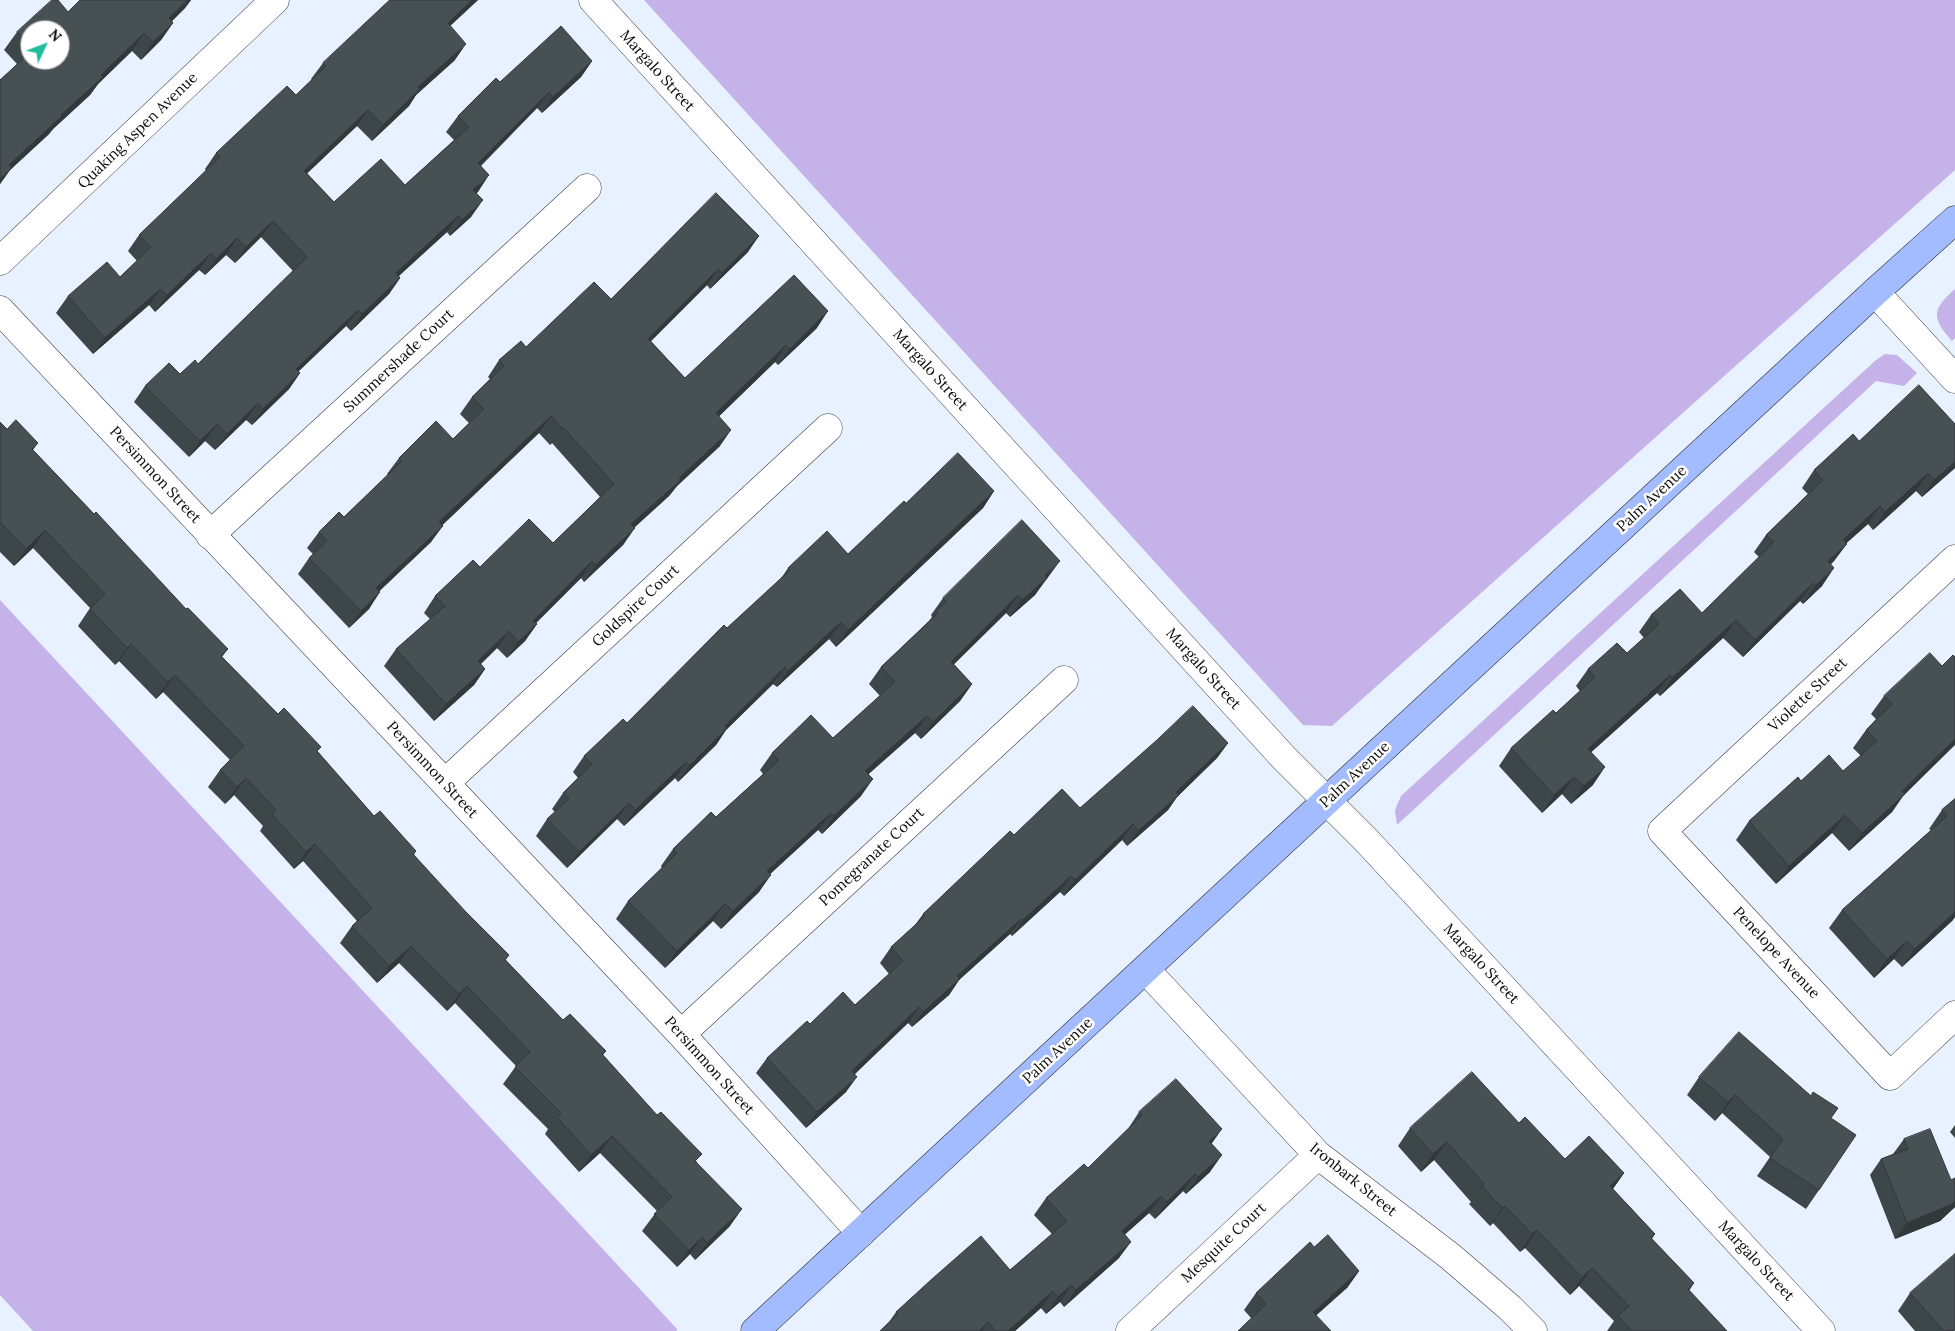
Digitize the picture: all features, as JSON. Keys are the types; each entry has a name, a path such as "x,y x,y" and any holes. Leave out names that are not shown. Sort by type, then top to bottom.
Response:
{"main road":[{"name":"Palm Avenue","path":"755,1331 1875,292 1955,220"}],"street":[{"name":"Quaking Aspen Avenue","path":"0,262 275,0"},
{"name":"Margalo Street","path":"593,0 1284,758 1366,841 1821,1331"},
{"name":"Summershade Court","path":"210,534 587,188"},
{"path":"1875,292 1955,379"},
{"name":"Persimmon Street","path":"0,310 680,1034 861,1233"},
{"name":"Goldspire Court","path":"445,783 828,428"},
{"name":"Violette Street","path":"1662,831 1955,559"},
{"name":"Pomegranate Court","path":"680,1034 1064,680"},
{"name":"Penelope Avenue","path":"1662,831 1890,1076 1955,1015"},
{"name":"Ironbark Street","path":"1146,970 1318,1155 1451,1257 1510,1308 1533,1331"},
{"name":"Mesquite Court","path":"1130,1331 1318,1155"}],"shaded area":[{"path":"644,0 1955,0 1955,170 1332,726 1303,725"},
{"path":"1955,289 1955,338 1952,341 1941,326 1937,314 1938,309 1947,296"},
{"path":"1885,354 1897,355 1917,373 1904,386 1876,381 1397,825 1395,810 1401,796 1876,360"},
{"path":"0,600 677,1331 33,1331 0,1295"}],"building":[{"path":"52,0 58,0 68,12 80,0 188,0 169,18 173,23 153,42 144,33 101,75 103,77 9,165 12,168 0,179 0,80 20,62 20,70 70,70 70,20 30,20"},
{"path":"390,0 472,0 448,23 466,44 418,87 420,89 383,125 368,110 304,171 334,202 381,159 405,185 469,127 458,116 496,78 500,82 561,26 592,61 553,97 549,92 478,163 489,175 473,190 483,200 462,220 458,216 396,273 400,278 362,314 358,310 296,369 300,373 263,409 258,403 227,434 217,424 200,441 145,386 169,363 180,374 195,360 198,364 307,257 273,221 246,247 237,238 216,259 211,253 167,295 160,289 105,338 68,296 107,262 120,277 151,247 139,235 220,157 216,153 287,86 296,95 326,66 323,63"},
{"path":"716,193 759,236 722,273 718,269 648,339 685,378 794,275 828,311 790,349 786,345 716,413 731,430 679,478 681,480 631,524 635,528 596,565 592,561 533,621 537,624 518,642 509,631 478,661 485,669 446,704 396,649 445,606 435,596 473,560 480,567 529,519 553,543 614,484 551,416 439,522 443,526 376,588 380,592 361,611 309,558 327,541 319,532 339,512 344,517 402,461 399,458 436,421 453,439 484,409 472,397 504,366 499,360 521,341 526,347 594,282 611,299"},
{"path":"1919,385 1955,424 1955,462 1934,480 1928,473 1885,512 1880,506 1843,540 1847,544 1828,561 1834,568 1815,586 1813,583 1755,640 1736,620 1672,678 1670,675 1588,749 1605,767 1584,786 1574,777 1554,795 1511,748 1553,710 1556,713 1595,677 1588,669 1617,643 1627,653 1659,624 1651,615 1680,589 1702,613 1774,542 1766,535 1823,480 1814,470 1853,434 1859,441"},
{"path":"16,420 38,443 32,449 94,514 96,512 186,609 188,608 228,649 221,656 278,714 284,708 321,747 317,751 374,816 380,811 416,851 413,854 466,912 509,955 505,960 563,1020 570,1014 606,1051 602,1054 657,1115 661,1112 702,1154 695,1161 742,1209 707,1243 702,1237 689,1250 654,1214 672,1197 612,1136 591,1155 557,1117 561,1113 515,1067 530,1052 467,986 459,994 411,946 389,966 352,926 372,908 315,844 306,852 272,814 276,810 246,778 237,787 220,770 244,746 175,675 168,682 131,644 127,648 90,609 105,594 45,530 26,549 0,522 0,422 7,429"},
{"path":"958,453 994,491 848,630 841,622 788,671 785,667 725,726 727,728 690,765 686,762 635,810 629,803 579,852 547,819 569,799 563,793 592,764 584,756 623,719 627,723 724,625 727,628 790,570 788,568 827,531 848,554 904,501 906,503"},
{"path":"1022,520 1060,561 1045,575 1047,578 1022,600 1018,595 951,662 972,684 933,722 927,716 865,771 873,779 834,816 831,813 767,871 771,875 733,911 725,904 677,951 628,901 677,853 673,849 711,812 716,817 779,760 772,753 811,715 833,738 895,682 881,667 938,613 936,611 946,602 943,598"},
{"path":"1930,653 1942,666 1953,655 1955,657 1955,739 1902,791 1905,794 1862,833 1845,815 1789,866 1749,821 1798,777 1801,781 1829,755 1843,771 1877,741 1866,730 1892,704 1884,696"},
{"path":"1193,706 1228,743 1176,792 1179,795 1138,831 1133,824 1075,880 1071,876 957,976 960,979 923,1012 919,1007 852,1071 857,1077 817,1112 767,1058 807,1021 810,1024 843,992 855,1005 903,961 891,947 925,916 923,914 1010,831 1014,835 1062,789 1080,808"},
{"path":"1955,799 1955,912 1915,949 1907,941 1887,959 1842,910 1947,816 1942,810"},
{"path":"1739,1032 1811,1096 1813,1092 1838,1108 1831,1118 1856,1135 1819,1190 1770,1158 1783,1139 1735,1095 1728,1102 1699,1077"},
{"path":"1472,1072 1519,1123 1525,1117 1565,1159 1589,1136 1624,1173 1610,1186 1655,1234 1651,1238 1694,1283 1688,1289 1727,1331 1632,1331 1618,1316 1629,1306 1592,1268 1582,1277 1537,1230 1532,1234 1505,1206 1502,1208 1482,1186 1484,1184 1447,1142 1433,1154 1410,1128"},
{"path":"1176,1079 1222,1129 1209,1141 1222,1155 1198,1177 1195,1174 1167,1202 1161,1196 1122,1231 1131,1242 1076,1290 1071,1285 1058,1297 1053,1291 1008,1331 996,1331 988,1322 979,1331 880,1331 898,1314 896,1312 981,1236 1010,1270 1067,1221 1046,1198 1084,1164 1088,1168 1142,1115 1139,1112"},
{"path":"1930,1129 1951,1180 1955,1178 1955,1201 1907,1223 1881,1159 1908,1149 1904,1139"},
{"path":"1328,1235 1359,1271 1313,1312 1331,1331 1238,1331 1266,1304 1256,1293 1310,1242 1314,1247"},
{"path":"1955,1254 1955,1330 1944,1331 1910,1293"}]}
